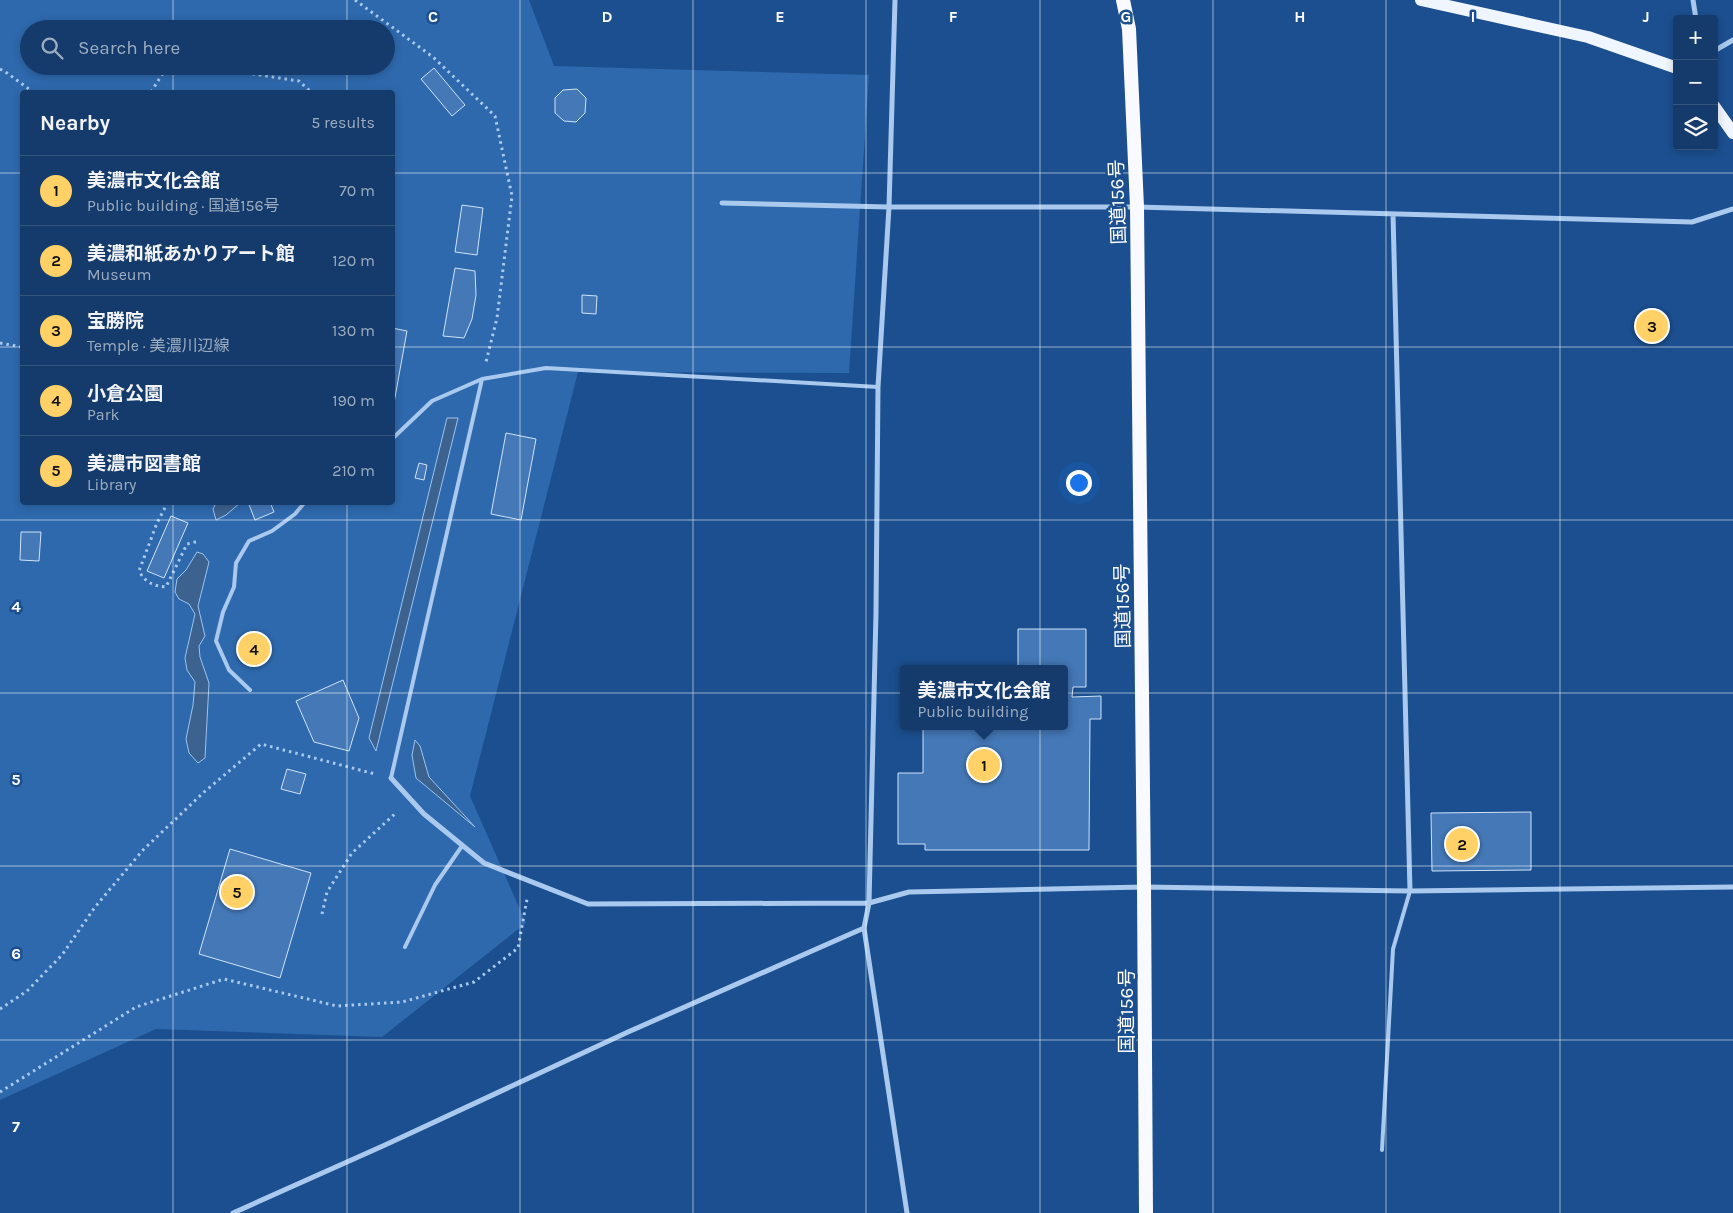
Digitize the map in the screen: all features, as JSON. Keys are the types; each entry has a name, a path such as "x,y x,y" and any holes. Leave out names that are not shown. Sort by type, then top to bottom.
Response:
{"highway":[{"name":"国道156号","path":"1123,0 1129,29 1137,207 1146,1213"}],"main road":[{"path":"1422,0 1588,37 1673,67"},
{"path":"1718,112 1733,133"}],"street":[{"path":"894,0 889,207 878,387 869,902 864,928 907,1213"},
{"path":"1693,0 1695,15"},
{"path":"1718,48 1733,40"},
{"path":"722,203 889,207 1137,207 1692,222 1733,209"},
{"path":"1393,214 1410,891"},
{"path":"391,778 424,814 484,864 588,904 869,902 909,892 1144,887 1410,891 1733,887"},
{"path":"233,1213 385,1145 628,1032 864,928"}],"lane":[{"path":"395,437 432,401 482,379 546,368 878,387"},
{"path":"391,778 482,379"},
{"path":"250,690 229,670 216,641 223,612 234,587 236,563 249,540 272,531 295,514 302,505"},
{"path":"405,947 435,885 462,846"},
{"path":"1382,1150 1393,949 1410,891"}],"path":[{"path":"355,0 383,20"},
{"path":"395,29 433,56 495,116 512,196 497,318 482,379"},
{"path":"0,69 30,90"},
{"path":"152,90 162,75"},
{"path":"260,75 299,81 309,90"},
{"path":"0,344 20,347"},
{"path":"166,505 157,523 139,571 144,579 156,586 166,587 188,544 199,541"},
{"path":"0,1009 26,991 62,955 95,907 143,850 203,793 261,744 391,778"},
{"path":"322,914 326,892 352,853 410,800"},
{"path":"0,1092 136,1007 224,979 337,1006 402,1002 474,982 518,948 530,882"}],"shaded area":[{"path":"0,0 529,0 554,66 869,75 849,373 578,372 470,796 526,923 382,1037 156,1029 0,1100"},
{"path":"447,418 458,418 376,751 369,738"},
{"path":"215,505 238,505 226,515 216,520 213,509"},
{"path":"197,552 203,554 209,562 198,606 205,636 199,646 200,657 209,683 205,758 198,763 189,753 186,739 193,705 195,682 187,670 185,658 195,614 189,604 179,599 175,592 177,579 186,570"},
{"path":"415,740 420,746 429,777 475,827 416,778 412,755"}],"building":[{"path":"434,68 465,105 452,116 421,79"},
{"path":"577,89 586,98 585,113 576,122 564,121 555,113 555,98 563,90"},
{"path":"462,205 483,208 477,255 455,252"},
{"path":"455,268 475,271 476,295 472,319 464,338 443,336"},
{"path":"582,295 597,296 596,314 582,313"},
{"path":"395,329 407,331 395,397"},
{"path":"506,433 536,439 521,520 491,514"},
{"path":"419,463 427,465 424,480 415,478"},
{"path":"249,505 271,505 274,512 255,520"},
{"path":"171,516 188,523 164,578 147,571"},
{"path":"21,532 41,532 39,561 20,560"},
{"path":"1018,629 1086,629 1086,687 1073,687 1072,697 1101,696 1101,719 1090,719 1089,850 925,850 925,844 898,844 898,773 923,773 923,730 1068,730 1068,665 1018,665"},
{"path":"343,680 359,718 349,751 314,742 296,701"},
{"path":"287,769 306,774 300,794 281,789"},
{"path":"1531,812 1531,870 1432,871 1431,813"},
{"path":"230,849 311,873 280,978 199,954"}],"place":[{"name":"宝勝院","path":"1652,326"},
{"name":"小倉公園","path":"254,649"},
{"name":"美濃市文化会館","path":"984,765"},
{"name":"美濃和紙あかりアート館","path":"1462,844"},
{"name":"美濃市図書館","path":"237,892"}]}
